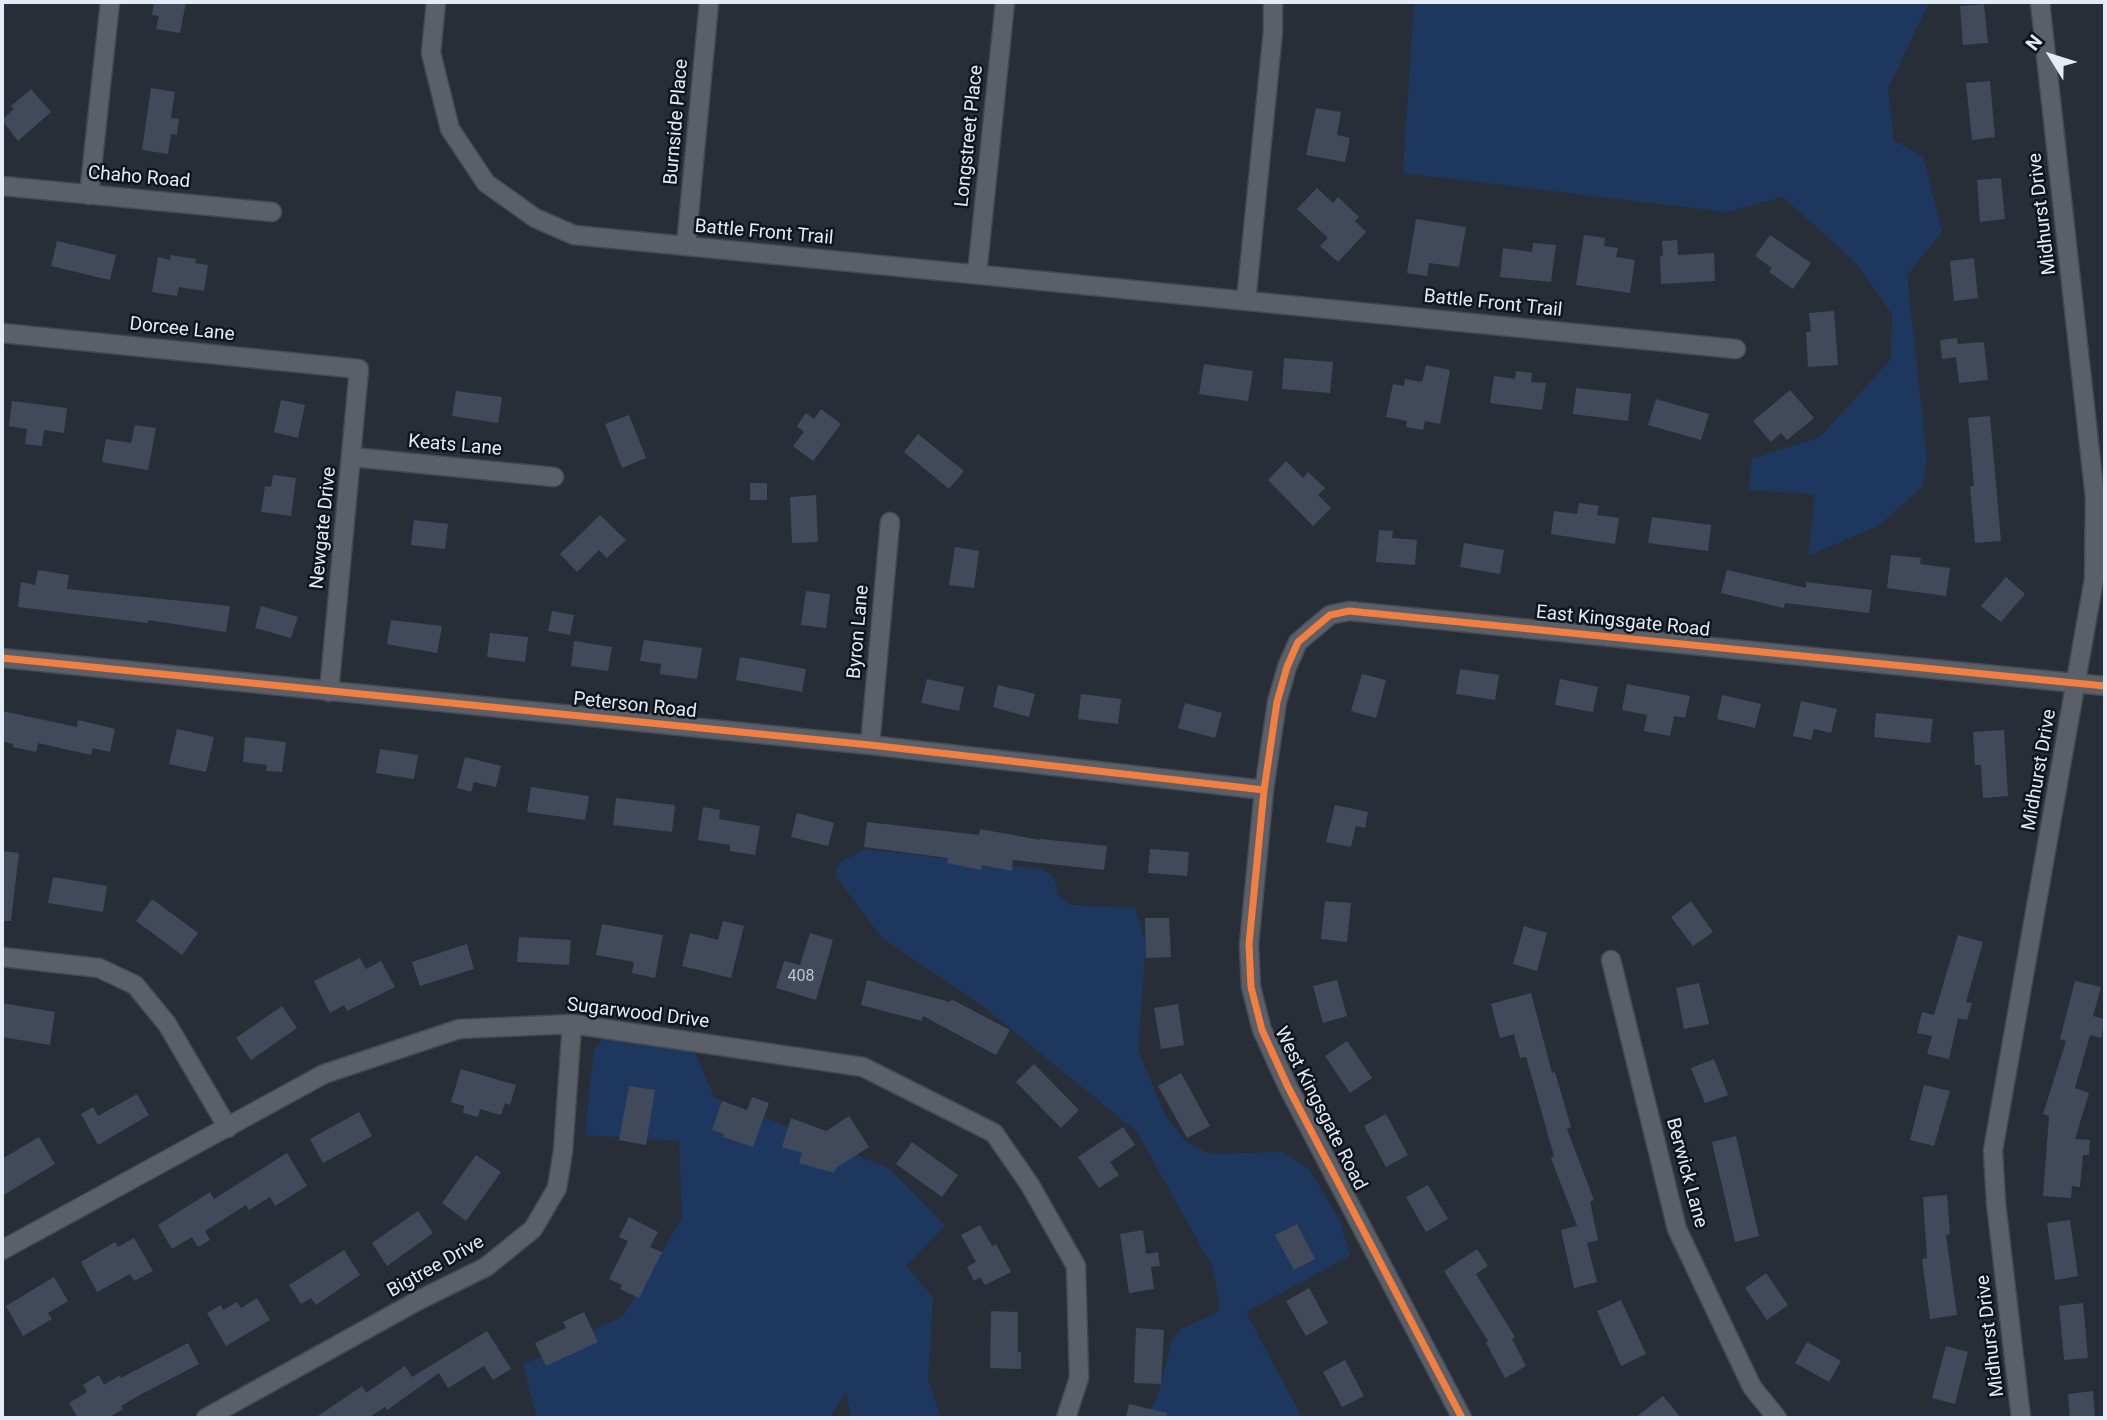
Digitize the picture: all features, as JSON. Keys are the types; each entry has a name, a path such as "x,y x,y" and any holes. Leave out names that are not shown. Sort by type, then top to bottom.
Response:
{"street":[{"path":"89,195 110,2"},
{"name":"Battle Front Trail","path":"436,2 431,53 450,129 486,183 535,218 574,235 1736,349"},
{"name":"Burnside Place","path":"686,246 709,2"},
{"name":"Longstreet Place","path":"977,274 1005,2"},
{"path":"1246,301 1273,31 1273,2"},
{"name":"Midhurst Drive","path":"2021,1418 1996,1203 1993,1150 2094,579 2095,498 2040,2"},
{"name":"Chaho Road","path":"2,186 272,212"},
{"name":"Dorcee Lane","path":"2,332 359,369"},
{"name":"Newgate Drive","path":"329,692 359,369"},
{"name":"Keats Lane","path":"352,457 554,477"},
{"name":"Byron Lane","path":"870,745 890,522"},
{"name":"East Kingsgate Road","path":"1264,790 1277,702 1287,667 1298,642 1330,615 1349,611 2105,686"},
{"name":"Peterson Road","path":"2,658 870,745 1264,790"},
{"name":"West Kingsgate Road","path":"1264,790 1249,944 1251,987 1262,1030 1289,1087 1462,1418"},
{"path":"2,957 99,968 135,985 167,1024 228,1128"},
{"name":"Berwick Lane","path":"1611,960 1677,1229 1752,1387 1777,1418"},
{"name":"Sugarwood Drive","path":"2,1250 324,1074 459,1029 572,1024 863,1067 994,1133 1030,1185 1076,1266 1079,1378 1066,1418"},
{"name":"Bigtree Drive","path":"206,1418 419,1300 486,1267 533,1229 557,1188 563,1151 572,1024"}],"shaded area":[{"path":"1414,2 1929,2 1888,89 1894,141 1923,156 1942,232 1907,275 1927,459 1922,487 1878,526 1808,556 1815,494 1749,490 1752,459 1820,437 1891,359 1892,314 1855,262 1783,197 1726,212 1403,173"},
{"path":"864,849 1042,869 1054,877 1058,895 1071,905 1135,908 1146,943 1138,1050 1165,1115 1185,1141 1210,1154 1282,1152 1308,1168 1340,1220 1350,1256 1246,1312 1302,1418 1146,1418 1157,1398 1172,1340 1181,1329 1220,1311 1213,1268 1137,1132 980,1004 882,938 835,875 840,863"},
{"path":"604,1038 692,1045 714,1097 889,1168 945,1226 906,1266 933,1297 928,1380 941,1418 851,1418 846,1391 830,1418 537,1418 523,1365 623,1316 682,1219 679,1141 585,1135 594,1049"}],"building":[{"path":"154,2 186,2 180,33 156,29 159,16 152,15"},
{"path":"1984,4 1988,43 1963,45 1960,6"},
{"path":"1990,81 1995,137 1972,140 1966,83"},
{"path":"151,88 175,92 171,118 179,119 177,135 171,134 168,154 142,150"},
{"path":"31,89 51,112 18,141 2,120 14,109 11,106"},
{"path":"1316,108 1341,112 1337,135 1350,138 1345,162 1306,155"},
{"path":"2001,178 2005,219 1980,222 1977,180"},
{"path":"1317,188 1333,203 1338,197 1359,217 1355,221 1366,232 1338,262 1320,246 1328,238 1297,209"},
{"path":"1416,219 1466,227 1459,267 1429,263 1427,276 1407,273"},
{"path":"1584,235 1605,238 1604,246 1618,248 1616,257 1635,260 1630,293 1576,285"},
{"path":"1770,235 1811,263 1793,289 1769,272 1772,268 1755,256"},
{"path":"1677,240 1678,255 1714,253 1715,281 1661,284 1662,241"},
{"path":"57,241 116,255 110,280 51,266"},
{"path":"1533,243 1556,245 1551,282 1500,277 1503,248 1532,252"},
{"path":"171,255 196,259 195,263 208,265 204,291 179,287 177,296 152,292 158,257 170,260"},
{"path":"1974,258 1978,298 1954,301 1950,261"},
{"path":"1834,311 1838,365 1808,367 1806,332 1811,332 1809,313"},
{"path":"1957,338 1958,344 1984,342 1988,380 1959,383 1956,357 1942,359 1940,340"},
{"path":"1284,358 1333,362 1330,393 1282,389"},
{"path":"1204,364 1253,371 1248,401 1199,394"},
{"path":"1426,365 1450,370 1440,424 1425,421 1423,430 1406,427 1407,421 1386,417 1393,384 1404,386 1405,379 1422,382"},
{"path":"1516,371 1532,373 1531,382 1546,383 1542,410 1490,403 1494,376 1515,379"},
{"path":"1576,388 1631,394 1628,421 1573,414"},
{"path":"1790,390 1814,418 1787,440 1781,433 1771,442 1753,421"},
{"path":"456,391 502,397 498,423 452,416"},
{"path":"1656,399 1709,414 1701,440 1648,425"},
{"path":"281,400 305,405 298,438 274,432"},
{"path":"12,401 67,408 64,433 44,430 42,446 25,444 27,429 9,426"},
{"path":"821,409 841,424 813,461 793,446 804,432 797,426 806,413 814,419"},
{"path":"629,415 646,458 622,468 605,424"},
{"path":"1990,416 2001,541 1975,543 1970,486 1974,486 1968,418"},
{"path":"135,425 156,428 148,470 102,462 106,439 131,443"},
{"path":"918,434 964,471 949,489 904,452"},
{"path":"1286,461 1303,478 1308,472 1325,488 1318,495 1331,508 1313,526 1268,480"},
{"path":"273,475 296,478 291,516 261,512 265,486 271,487"},
{"path":"750,483 767,483 767,500 750,500"},
{"path":"816,495 818,542 792,543 790,497"},
{"path":"1579,503 1599,506 1597,515 1619,518 1615,544 1551,534 1554,511 1577,514"},
{"path":"600,515 626,540 607,558 599,550 577,572 560,554"},
{"path":"1652,517 1711,525 1708,551 1648,543"},
{"path":"414,520 448,524 445,549 411,545"},
{"path":"1379,530 1393,531 1392,538 1417,540 1415,565 1376,562"},
{"path":"1464,543 1504,550 1500,574 1460,567"},
{"path":"955,547 979,551 974,588 949,585"},
{"path":"1891,555 1921,558 1920,564 1950,568 1946,596 1887,588"},
{"path":"38,570 69,575 67,589 230,606 226,632 148,620 148,623 18,607 21,582 35,585"},
{"path":"1727,570 1806,588 1806,582 1872,590 1869,613 1785,603 1784,608 1721,593"},
{"path":"2006,577 2025,594 2001,622 1981,606"},
{"path":"806,591 830,594 826,628 801,625"},
{"path":"261,606 298,617 291,638 255,628"},
{"path":"552,611 574,615 570,635 548,631"},
{"path":"391,620 442,626 437,653 387,644"},
{"path":"490,633 528,637 525,662 487,657"},
{"path":"644,640 702,648 697,679 660,674 661,664 640,661"},
{"path":"574,641 612,647 608,671 571,666"},
{"path":"740,657 806,669 802,692 736,680"},
{"path":"1460,669 1499,675 1495,700 1456,694"},
{"path":"1362,674 1386,680 1376,718 1351,711"},
{"path":"927,679 964,687 959,711 921,703"},
{"path":"1560,679 1598,687 1593,712 1555,705"},
{"path":"1627,684 1690,696 1685,718 1674,716 1670,736 1644,731 1647,715 1622,710"},
{"path":"998,685 1035,694 1029,717 993,707"},
{"path":"1081,694 1121,699 1118,724 1078,719"},
{"path":"1722,695 1761,704 1755,728 1717,719"},
{"path":"1801,701 1837,709 1831,733 1814,729 1811,740 1793,736"},
{"path":"1185,703 1222,713 1215,738 1178,728"},
{"path":"2,711 77,727 78,720 115,729 110,752 93,748 91,755 38,743 36,752 13,747 13,744 2,741"},
{"path":"1876,713 1933,719 1930,743 1874,737"},
{"path":"177,729 214,737 206,772 169,764"},
{"path":"2004,730 2008,796 1983,798 1981,765 1975,765 1973,732"},
{"path":"245,737 286,742 282,772 266,771 267,765 243,762"},
{"path":"380,749 418,755 414,779 376,773"},
{"path":"465,757 501,766 496,787 474,782 471,792 457,788"},
{"path":"531,787 589,796 585,820 527,812"},
{"path":"616,798 675,805 672,832 613,825"},
{"path":"1335,805 1368,812 1365,828 1356,826 1351,847 1326,842"},
{"path":"703,807 720,810 719,819 760,826 755,855 730,851 730,845 698,840"},
{"path":"797,813 834,823 828,846 791,837"},
{"path":"867,822 979,835 980,829 1040,840 1107,846 1104,870 1013,860 1012,871 982,865 981,870 947,863 948,858 864,847"},
{"path":"1150,849 1189,852 1187,876 1148,873"},
{"path":"2,851 19,853 11,921 2,921"},
{"path":"53,877 107,886 103,912 48,903"},
{"path":"152,899 198,933 182,955 136,921"},
{"path":"1325,901 1351,903 1347,942 1321,939"},
{"path":"1691,901 1713,932 1693,946 1671,917"},
{"path":"1145,918 1169,918 1171,957 1146,958"},
{"path":"723,921 744,926 731,978 682,966 690,933 718,940"},
{"path":"602,924 663,935 655,978 632,973 634,962 596,955"},
{"path":"1524,926 1547,933 1537,971 1513,964"},
{"path":"810,933 833,940 816,1000 776,988 784,961 800,965"},
{"path":"1958,935 1983,942 1966,1002 1972,1003 1967,1020 1958,1018 1949,1059 1927,1054 1932,1036 1917,1033 1922,1012 1934,1015"},
{"path":"519,937 571,940 569,965 517,962"},
{"path":"467,944 474,969 420,986 412,962"},
{"path":"360,958 366,969 381,961 395,987 347,1011 344,1005 330,1013 314,981"},
{"path":"867,980 950,1002 951,999 1010,1030 996,1055 923,1016 922,1021 861,1005"},
{"path":"1337,980 1347,1016 1323,1023 1313,986"},
{"path":"2075,981 2101,987 2093,1016 2105,1019 2101,1038 2090,1035 2075,1088 2089,1093 2075,1139 2090,1140 2089,1155 2083,1155 2080,1187 2072,1186 2071,1198 2043,1196 2049,1116 2043,1114 2066,1041 2060,1039"},
{"path":"1699,983 1709,1024 1684,1029 1676,988"},
{"path":"1531,993 1552,1073 1555,1072 1571,1127 1567,1129 1594,1200 1590,1202 1598,1240 1587,1243 1597,1282 1574,1288 1561,1230 1577,1226 1551,1158 1554,1156 1526,1057 1520,1058 1514,1034 1500,1038 1491,1004"},
{"path":"2,1003 55,1012 50,1045 2,1037"},
{"path":"1178,1004 1184,1045 1161,1049 1154,1008"},
{"path":"282,1006 297,1028 251,1060 236,1038"},
{"path":"1347,1041 1372,1078 1350,1093 1325,1056"},
{"path":"1714,1059 1728,1095 1705,1103 1691,1068"},
{"path":"1034,1064 1079,1110 1061,1128 1016,1082"},
{"path":"461,1069 516,1085 510,1105 505,1103 501,1115 480,1109 478,1117 463,1113 464,1106 451,1102"},
{"path":"1181,1073 1210,1126 1187,1138 1158,1086"},
{"path":"1924,1085 1950,1091 1934,1146 1910,1140"},
{"path":"629,1086 655,1090 646,1145 619,1140"},
{"path":"137,1094 149,1115 98,1145 81,1114 93,1107 98,1116"},
{"path":"752,1097 769,1103 753,1147 723,1137 724,1134 712,1130 722,1101 747,1110"},
{"path":"359,1112 372,1136 323,1163 310,1139"},
{"path":"1386,1114 1408,1155 1386,1167 1364,1126"},
{"path":"849,1116 869,1147 836,1168 834,1173 799,1163 802,1153 782,1147 791,1118 826,1131"},
{"path":"1123,1127 1135,1145 1110,1162 1119,1175 1099,1188 1078,1157"},
{"path":"1736,1136 1759,1236 1735,1242 1712,1142"},
{"path":"39,1137 55,1164 2,1196 2,1159"},
{"path":"912,1142 958,1175 942,1197 896,1164"},
{"path":"287,1153 307,1186 275,1206 270,1197 249,1210 246,1205 205,1231 210,1240 198,1247 192,1237 172,1249 158,1225 210,1192 214,1199"},
{"path":"476,1155 501,1172 466,1221 442,1203"},
{"path":"1428,1185 1448,1219 1426,1232 1406,1197"},
{"path":"1947,1195 1950,1234 1946,1235 1957,1315 1930,1319 1922,1259 1927,1258 1923,1197"},
{"path":"418,1211 433,1233 387,1266 372,1243"},
{"path":"629,1217 658,1232 650,1247 662,1252 639,1298 620,1289 622,1285 609,1279 628,1241 619,1237"},
{"path":"2070,1220 2078,1276 2055,1280 2047,1223"},
{"path":"1297,1224 1315,1259 1294,1270 1275,1235"},
{"path":"980,1225 992,1246 996,1244 1011,1272 985,1285 980,1277 974,1281 967,1267 976,1262 961,1235"},
{"path":"1143,1230 1146,1254 1158,1252 1160,1266 1151,1267 1154,1289 1129,1293 1120,1234"},
{"path":"134,1238 153,1271 134,1281 130,1274 97,1292 81,1262 115,1242 118,1247"},
{"path":"1477,1249 1488,1266 1476,1274 1515,1337 1512,1339 1526,1366 1505,1378 1486,1343 1488,1341 1444,1271"},
{"path":"344,1250 360,1275 316,1305 311,1298 301,1304 289,1285"},
{"path":"1766,1273 1788,1305 1767,1320 1745,1288"},
{"path":"54,1277 68,1301 48,1313 52,1319 23,1336 6,1306"},
{"path":"1309,1288 1328,1323 1306,1336 1286,1301"},
{"path":"257,1298 270,1320 226,1346 207,1313 221,1305 223,1310 237,1302 241,1308"},
{"path":"1621,1300 1646,1354 1621,1366 1597,1311"},
{"path":"2083,1303 2088,1358 2064,1360 2059,1306"},
{"path":"991,1311 1018,1312 1018,1352 1021,1352 1021,1369 990,1368"},
{"path":"584,1312 598,1342 546,1366 535,1343 566,1328 563,1322"},
{"path":"1136,1328 1164,1330 1161,1384 1134,1383"},
{"path":"487,1331 511,1369 493,1380 484,1366 448,1388 439,1373 387,1410 385,1407 368,1418 315,1418 362,1386 366,1393 405,1366 412,1377"},
{"path":"1807,1342 1841,1361 1829,1382 1795,1363"},
{"path":"188,1343 199,1364 121,1406 123,1409 108,1418 78,1418 69,1403 87,1392 83,1385 99,1375 104,1385"},
{"path":"1946,1346 1968,1352 1955,1404 1932,1398"},
{"path":"1345,1360 1364,1396 1342,1407 1323,1372"},
{"path":"2093,1391 2095,1418 2070,1418 2068,1394"},
{"path":"1663,1396 1681,1418 1635,1418"},
{"path":"1129,1404 1167,1413 1166,1418 1126,1418"}],"cycle path":[{"path":"1462,1418 1288,1087 1262,1030 1251,987 1249,944 1264,790 1277,702 1287,667 1298,642 1330,615 1349,611 2105,686"},
{"path":"2,658 870,745 1264,790"}]}
